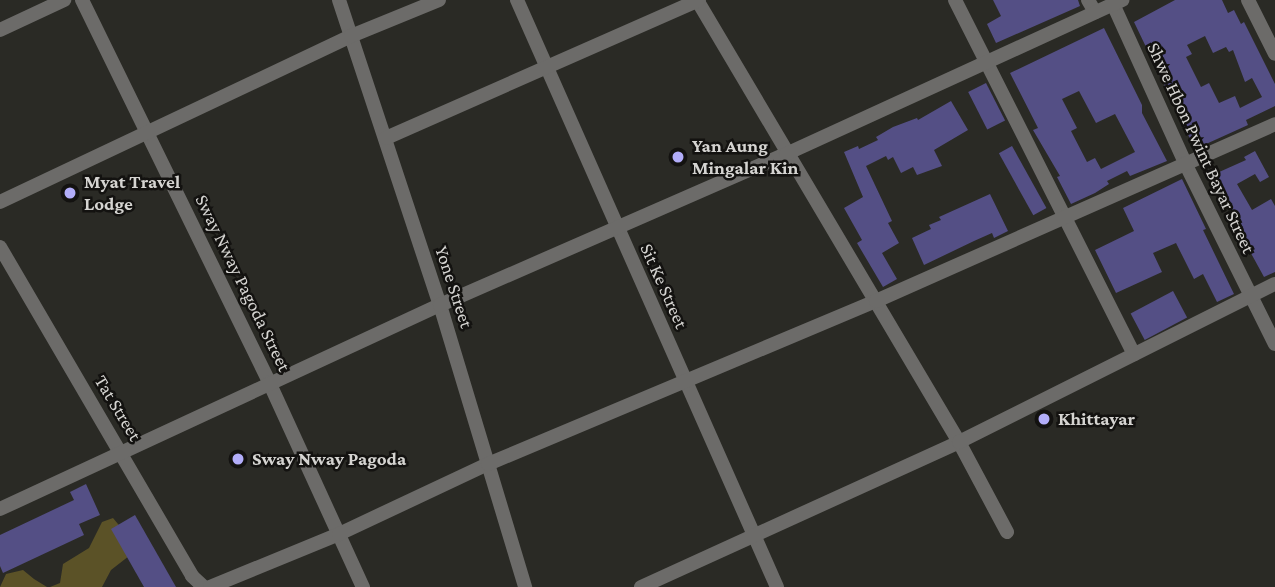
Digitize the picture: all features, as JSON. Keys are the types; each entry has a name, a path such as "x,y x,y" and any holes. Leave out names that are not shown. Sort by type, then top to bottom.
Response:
{"street":[{"path":"0,30 64,0"},
{"name":"Sway Nway Pagoda Street","path":"82,0 269,382 363,587"},
{"name":"Yone Street","path":"339,0 440,305 525,587"},
{"path":"0,202 351,36 439,0"},
{"name":"Sit Ke Street","path":"517,0 777,587"},
{"path":"386,138 698,0 786,154 959,442 1007,532"},
{"path":"955,0 1134,354"},
{"path":"1248,0 1275,54"},
{"path":"0,509 269,382 786,154 985,63 1092,6 1118,2"},
{"name":"Shwe Hbon Pwint Bayar Street","path":"1118,2 1185,163 1275,344"},
{"path":"210,587 339,534 488,464 876,301 1275,124"},
{"name":"Tat Street","path":"0,247 192,576 204,587"},
{"path":"641,587 959,442 1275,284"}],"shaded area":[{"path":"113,518 123,530 129,556 111,570 102,587 50,587 60,583 63,564 89,548 102,522"},
{"path":"23,570 47,587 0,587 6,574"}],"building":[{"path":"993,0 1078,0 1080,6 996,43 987,24 1001,16"},
{"path":"1175,0 1222,0 1228,13 1234,10 1241,24 1244,22 1275,84 1275,106 1246,120 1248,125 1195,149 1134,22","holes":["1205,36 1213,53 1226,47 1229,52 1233,50 1245,82 1252,78 1262,97 1240,108 1235,96 1219,103 1209,83 1201,87 1186,57 1192,54 1187,45"]},
{"path":"1104,28 1167,161 1130,176 1127,171 1107,181 1109,184 1095,193 1071,204 1057,177 1060,176 1033,130 1038,128 1010,73","holes":["1079,91 1096,123 1115,114 1135,152 1101,169 1095,158 1087,162 1071,131 1077,128 1062,99"]},
{"path":"986,83 1005,120 987,130 968,92"},
{"path":"951,101 968,130 934,150 942,166 917,175 913,167 901,173 893,157 888,160 886,156 866,166 892,221 888,223 899,243 882,253 897,279 883,287 857,243 862,240 844,208 863,197 844,152 858,146 859,149 878,140 876,137 893,127 917,118 918,120"},
{"path":"1012,146 1046,208 1033,215 999,153"},
{"path":"1255,151 1269,177 1260,182 1255,174 1237,184 1252,210 1271,199 1275,206 1275,272 1264,277 1241,235 1237,237 1232,228 1239,224 1229,205 1223,208 1208,177 1246,160 1244,157"},
{"path":"1182,179 1234,294 1217,302 1203,274 1194,279 1176,243 1153,253 1162,272 1116,293 1095,250 1134,231 1123,208"},
{"path":"990,194 1008,231 994,238 992,233 924,265 912,238 931,229 929,225 941,220 939,217"},
{"path":"1173,291 1187,317 1145,340 1131,314"},
{"path":"86,484 100,515 79,524 84,535 3,573 0,566 0,535 74,500 70,492"},
{"path":"135,515 176,587 144,587 111,529"}],"place":[{"name":"Yan Aung Mingalar Kin","path":"678,157"},
{"name":"Myat Travel Lodge","path":"70,193"},
{"name":"Khittayar","path":"1044,419"},
{"name":"Sway Nway Pagoda","path":"238,459"}]}
